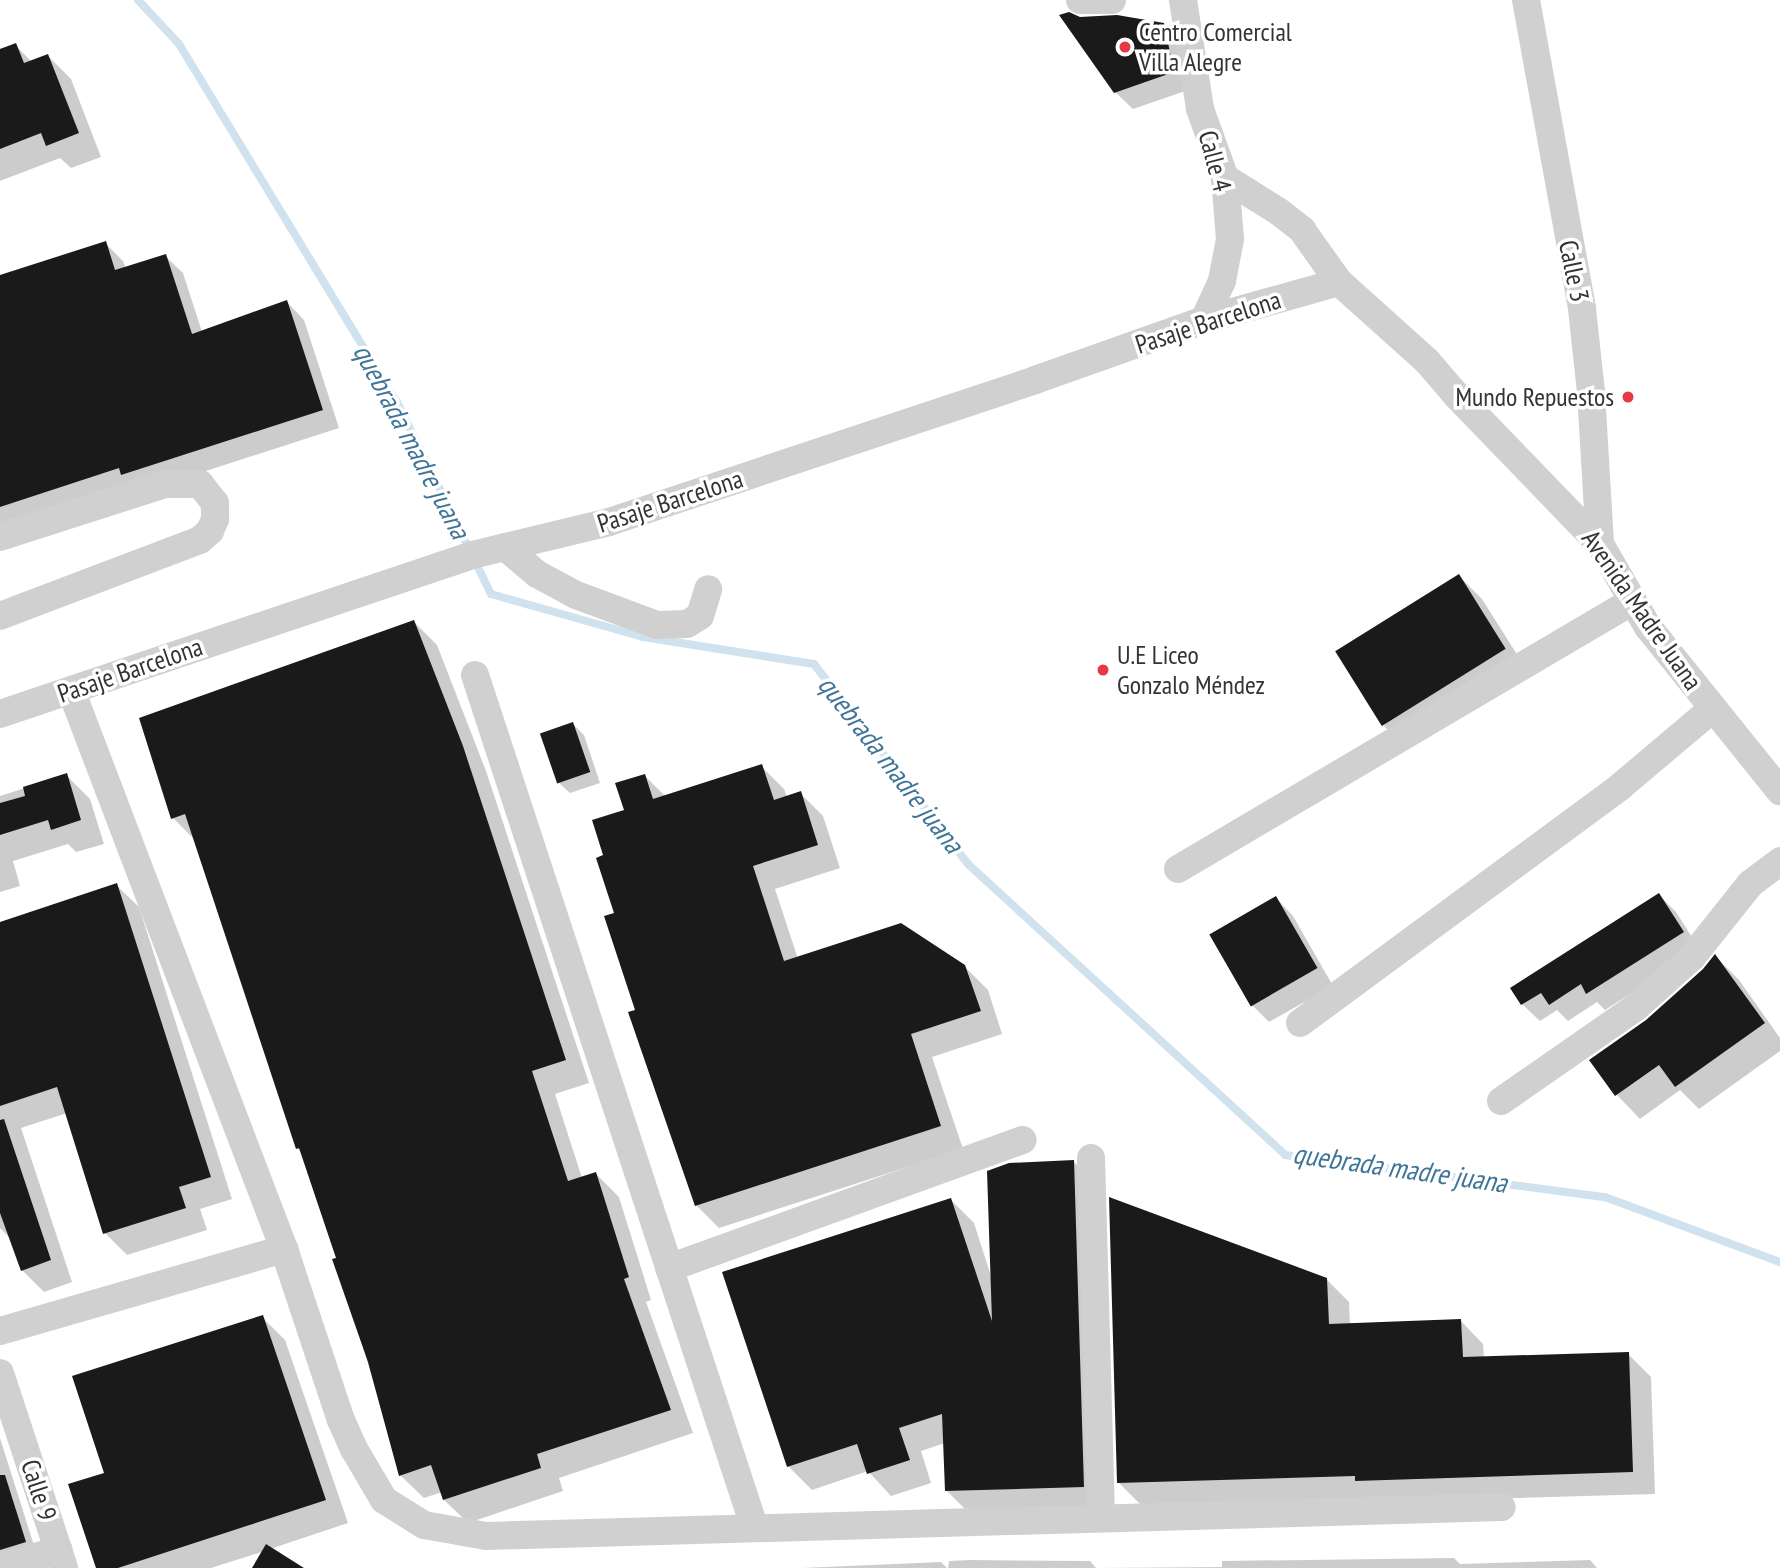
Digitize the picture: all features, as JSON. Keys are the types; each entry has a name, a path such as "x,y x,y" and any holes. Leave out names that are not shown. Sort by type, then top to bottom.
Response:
{"street":[{"path":"1080,0 1112,0"},
{"name":"Calle 4","path":"1183,0 1200,109 1225,178 1230,239 1222,281 1204,320"},
{"name":"Calle 3","path":"1527,0 1566,234 1582,309 1591,392 1601,544"},
{"name":"Avenida Madre Juana","path":"1225,178 1278,211 1302,230 1339,282 1427,361 1483,424 1601,544 1631,602 1712,709 1739,737 1780,791"},
{"name":"Pasaje Barcelona","path":"0,714 446,564 609,522 1204,320 1339,282"},
{"path":"0,537 165,484 200,484 215,503 215,519 210,531 200,540 0,616"},
{"path":"505,547 537,573 576,595 657,625 687,624 700,616 708,590"},
{"path":"1178,869 1631,602"},
{"path":"475,675 754,1526"},
{"path":"71,690 284,1249 354,1449 384,1500 425,1525 486,1535 1502,1507"},
{"path":"1300,1023 1621,786 1712,709"},
{"path":"1502,1101 1635,1009 1692,957 1750,884 1780,861"},
{"path":"669,1268 1023,1140"},
{"path":"1091,1158 1101,1517"},
{"path":"0,1331 284,1249"},
{"name":"Calle 9","path":"0,1373 62,1559"},
{"path":"0,1567 62,1559"}],"building":[{"name":"Centro Comercial Villa Alegre","path":"1069,12 1080,17 1117,15 1164,23 1174,72 1114,93 1059,15"},
{"path":"16,43 24,63 48,54 79,133 46,146 41,133 0,149 0,49"},
{"path":"106,241 115,270 166,254 192,334 287,300 323,410 121,475 119,468 0,507 0,275"},
{"path":"1459,574 1506,649 1382,726 1335,651"},
{"path":"414,620 463,746 566,1060 532,1071 568,1181 596,1172 629,1277 624,1279 671,1410 537,1454 541,1468 443,1500 431,1465 399,1476 368,1362 332,1259 336,1258 299,1148 296,1149 185,814 171,819 139,718"},
{"path":"573,722 590,772 557,784 540,733"},
{"path":"762,764 774,800 801,791 818,845 753,866 784,961 901,923 965,965 981,1011 911,1034 941,1126 695,1206 628,1012 635,1010 604,916 614,913 596,858 603,855 592,820 624,810 615,783 645,774 653,799"},
{"path":"67,773 81,820 51,830 48,820 0,835 0,803 25,796 23,787"},
{"path":"117,883 211,1177 179,1187 186,1208 103,1234 57,1087 0,1106 0,922"},
{"path":"1659,893 1684,932 1586,994 1581,984 1549,1005 1541,993 1521,1005 1510,988"},
{"path":"1276,896 1318,968 1251,1006 1209,934"},
{"path":"1715,954 1765,1023 1675,1087 1659,1065 1615,1096 1589,1060 1646,1020 1703,969"},
{"path":"4,1119 51,1260 21,1271 0,1213 0,1120"},
{"path":"1074,1160 1084,1487 945,1491 942,1414 899,1428 910,1460 867,1474 857,1444 787,1467 722,1272 951,1198 992,1321 987,1171 1009,1163"},
{"path":"1109,1197 1327,1278 1329,1324 1461,1319 1463,1357 1629,1352 1633,1472 1355,1481 1355,1476 1117,1483"},
{"path":"263,1315 326,1500 118,1568 96,1568 68,1484 104,1473 72,1376"},
{"path":"0,1475 5,1475 26,1542 0,1550"},
{"path":"266,1544 304,1568 252,1568"}],"waterway":[{"name":"quebrada madre juana","path":"138,0 179,44 397,402 491,594 643,637 814,664 969,865 1285,1155 1605,1197 1780,1262"}],"place":[{"name":"Centro Comercial Villa Alegre","path":"1125,47"},
{"name":"Mundo Repuestos","path":"1628,397"},
{"name":"U.E Liceo Gonzalo Méndez","path":"1103,670"}]}
